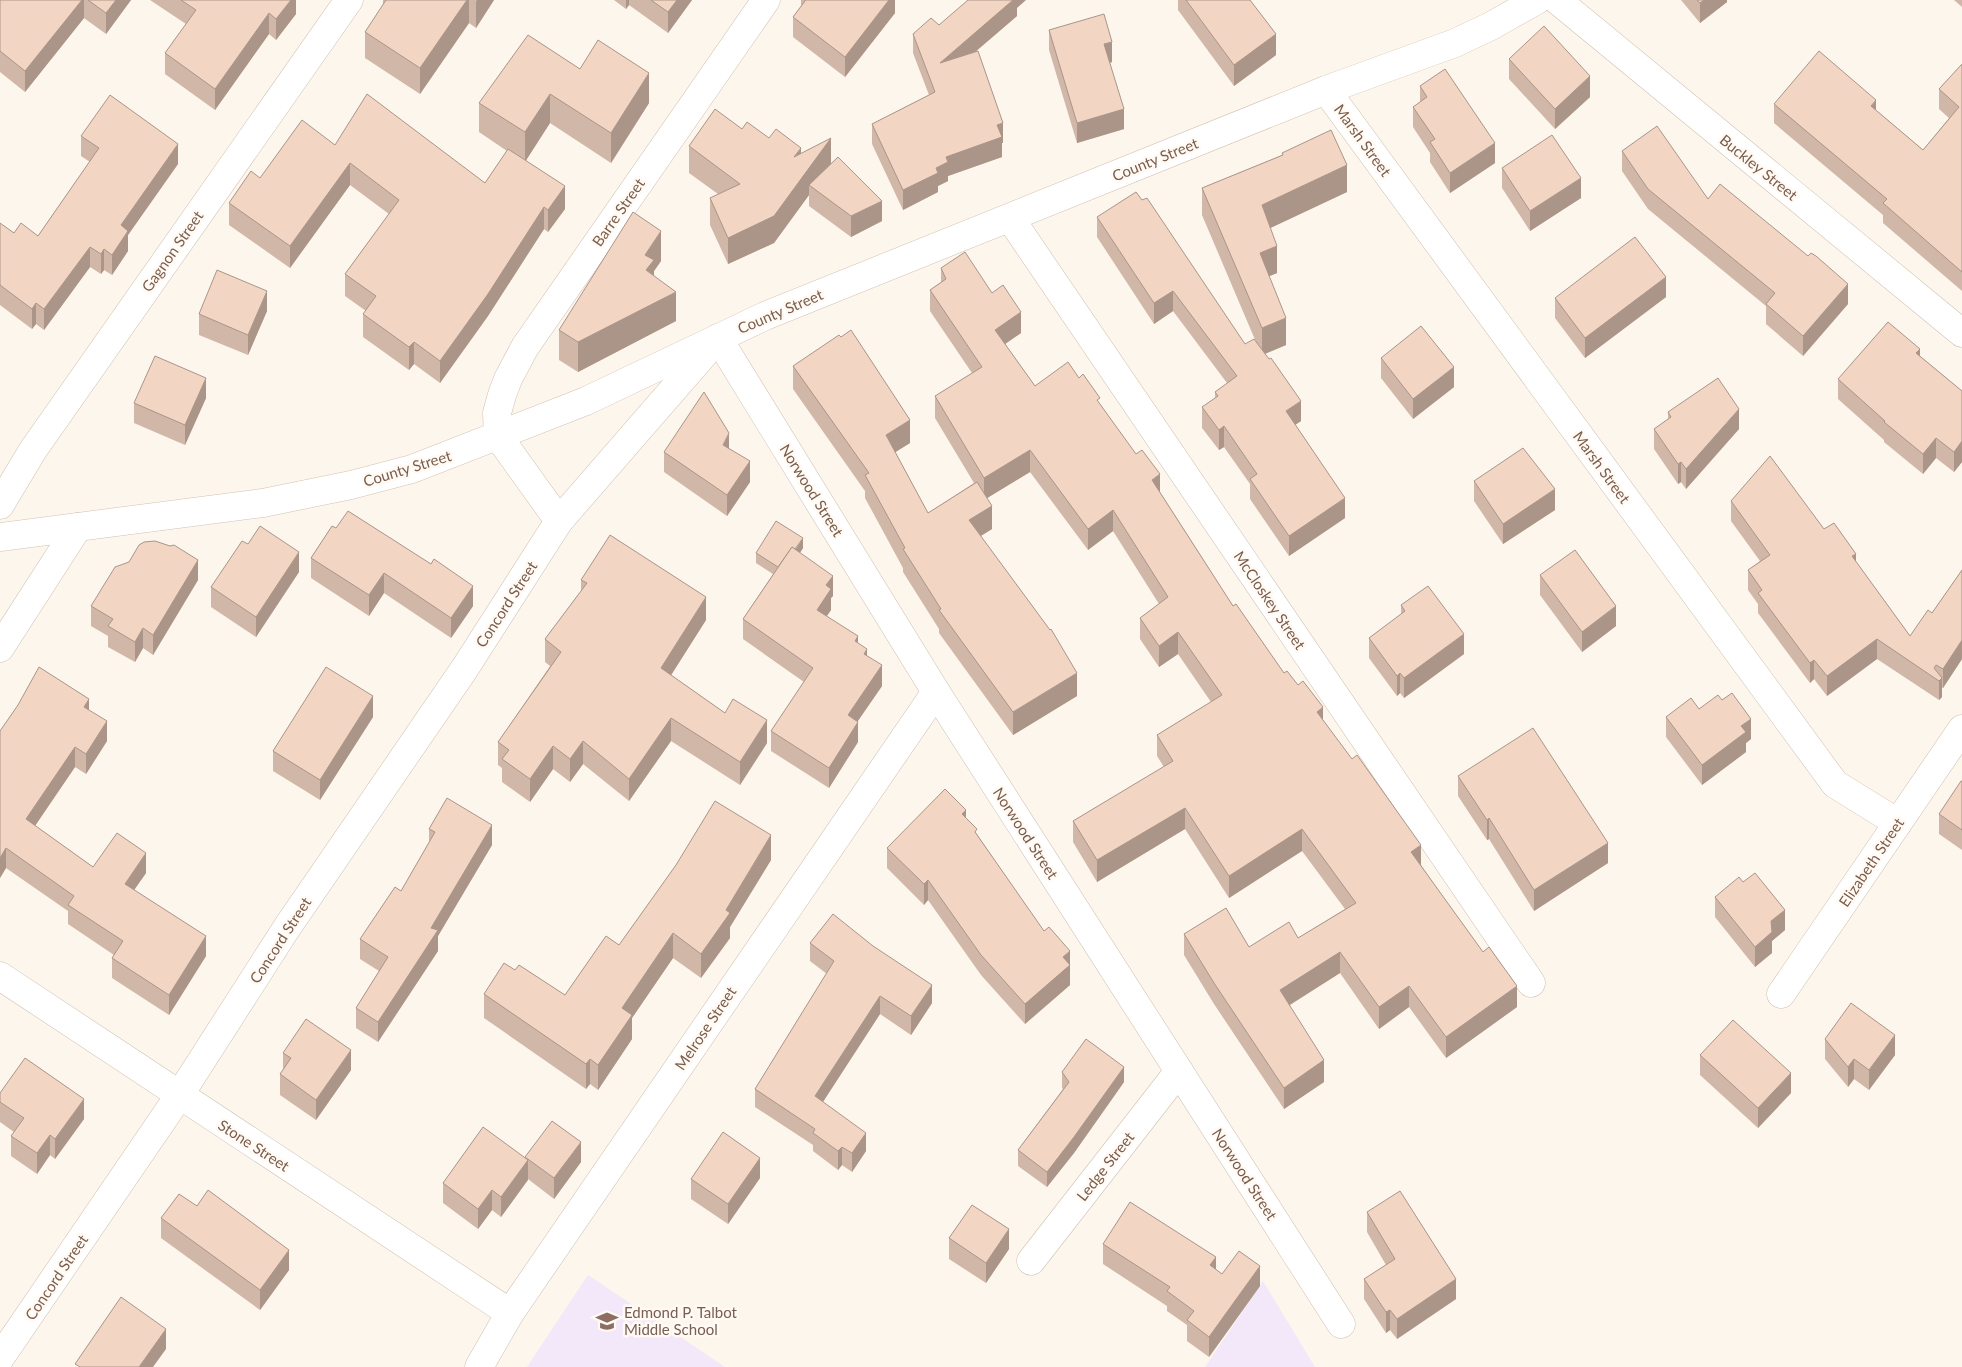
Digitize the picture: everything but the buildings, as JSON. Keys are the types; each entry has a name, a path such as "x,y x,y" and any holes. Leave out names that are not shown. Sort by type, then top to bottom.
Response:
{"street":[{"name":"Gagnon Street","path":"0,505 33,450 349,0"},
{"name":"Barre Street","path":"498,436 497,413 508,379 524,347 766,0"},
{"name":"County Street","path":"0,537 263,503 320,492 412,469 586,401 764,316 1326,90 1455,44 1492,26 1537,0"},
{"name":"Buckley Street","path":"1557,0 1962,333"},
{"name":"Marsh Street","path":"1326,90 1834,784 1898,823"},
{"name":"McCloskey Street","path":"1010,218 1531,983"},
{"name":"Concord Street","path":"0,1358 180,1096 286,929 465,668 559,521 718,338"},
{"name":"Norwood Street","path":"718,338 936,692 1341,1324"},
{"path":"498,436 559,521"},
{"path":"0,648 78,527"},
{"name":"Melrose Street","path":"479,1367 510,1313 936,692"},
{"name":"Elizabeth Street","path":"1780,994 1962,729"},
{"name":"Stone Street","path":"0,976 510,1313"},
{"name":"Ledge Street","path":"1031,1261 1179,1071"}],"shaded area":[{"name":"Edmond P. Talbot Middle School","path":"588,1275 725,1367 527,1367"},
{"path":"1263,1281 1315,1367 1205,1367"}],"place":[{"name":"Edmond P. Talbot Middle School","path":"607,1321"}]}
